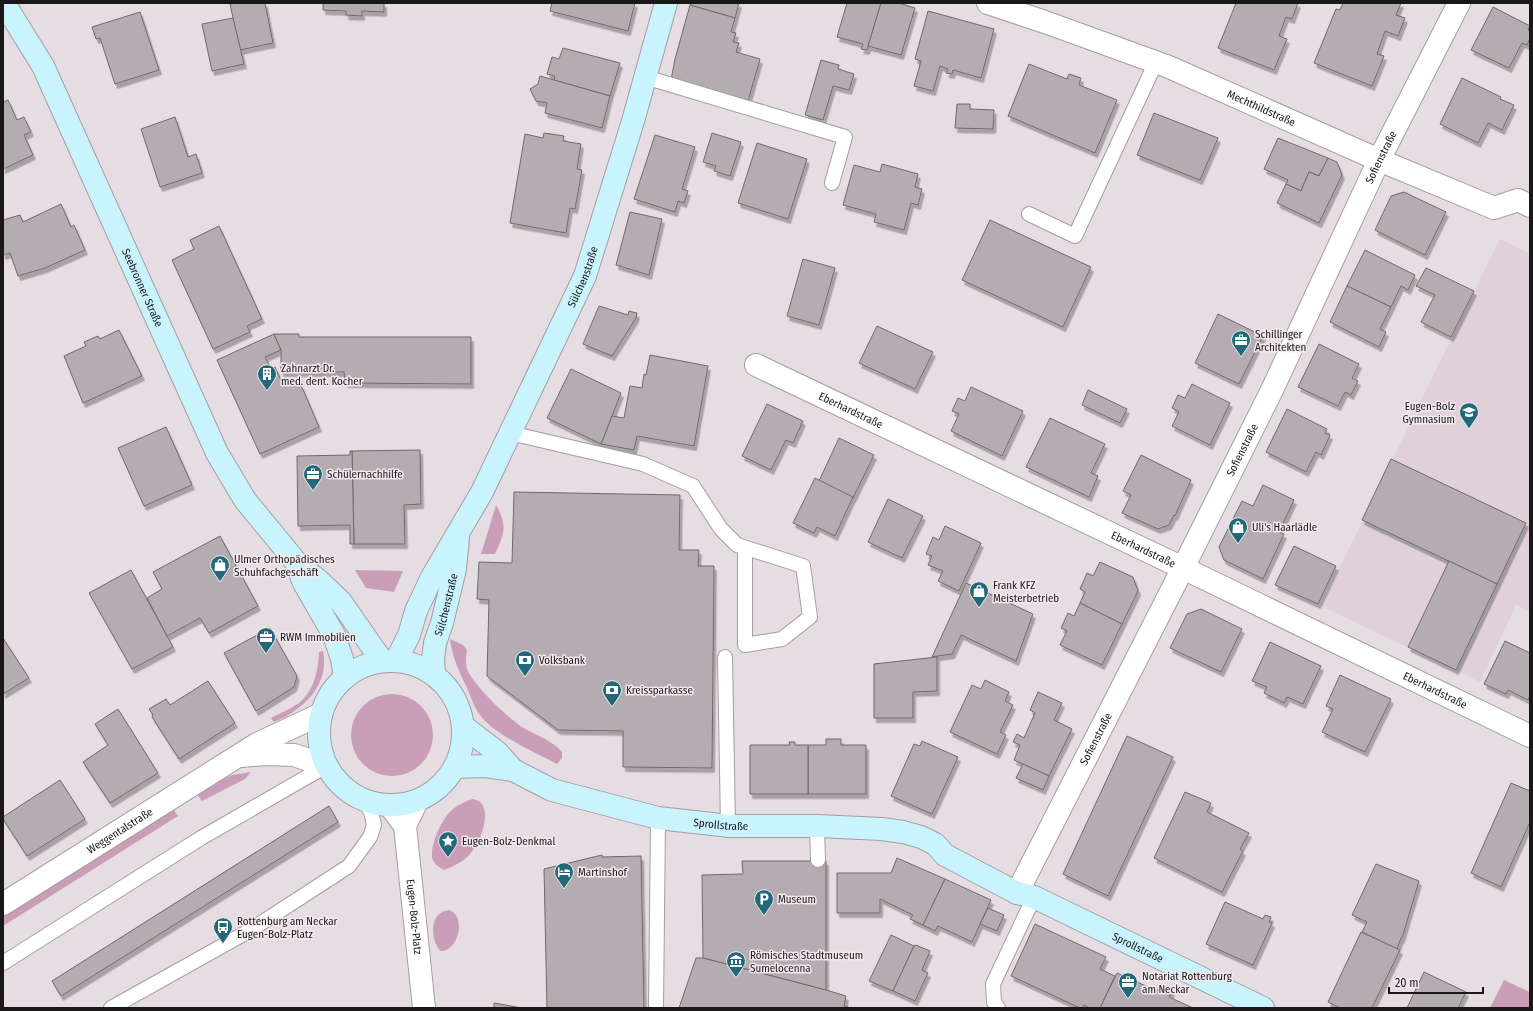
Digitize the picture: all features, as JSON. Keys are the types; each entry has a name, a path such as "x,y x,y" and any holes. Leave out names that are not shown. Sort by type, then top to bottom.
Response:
{"main road":[{"name":"Seebronner Straße","path":"4,3 43,66 217,453 245,500 296,562 341,602 389,661"},
{"name":"Sülchenstraße","path":"389,661 409,635 416,611 432,577 482,492 585,276 633,121 666,3"},
{"name":"Sülchenstraße","path":"434,675 433,659 435,643 442,623 455,569 458,534"},
{"name":"Seebronner Straße","path":"296,562 304,583 334,635 342,659 345,677"},
{"path":"389,661 416,665 434,675 448,689 458,706 463,726 462,747 455,767 445,781 432,793 418,801 404,805 390,806 375,804 356,797 339,784 326,766 319,740 321,714 335,687 345,677 363,667 389,661"},
{"name":"Sprollstraße","path":"463,726 497,752 513,770"},
{"name":"Sprollstraße","path":"455,767 485,766 513,770 552,790 658,818 728,826 817,826 882,829 903,832 935,844 952,845 1025,891 1263,1008"}],"street":[{"name":"Mechthildstraße","path":"988,3 1156,62 1379,160 1494,208 1518,200 1530,206"},
{"name":"Sofienstraße","path":"1025,891 1272,390 1379,160 1459,3"},
{"name":"Eberhardstraße","path":"756,365 1184,568 1530,736"},
{"name":"Weggentalstraße","path":"3,904 257,744 321,714"},
{"name":"Weggentalstraße","path":"237,757 266,754 294,755 326,766"},
{"path":"390,806 406,826 418,801"},
{"name":"Eugen-Bolz-Platz","path":"406,826 424,1008"}],"lane":[{"path":"1030,214 1075,236 1156,62"},
{"path":"645,78 845,137 832,183"},
{"path":"510,433 643,464 693,486 721,529 737,545 803,566 810,617 782,639 745,645 745,548"},
{"path":"725,657 728,826"},
{"path":"3,963 202,838 326,766"},
{"path":"111,1008 249,931 350,866 370,837 374,825 371,812 363,799"},
{"path":"656,1008 658,818"},
{"path":"817,826 818,860"},
{"path":"998,1008 994,1002 994,984 1025,891"}],"shaded area":[{"name":"Eugen-Bolz Gymnasium","path":"1500,239 1530,254 1530,612 1516,605 1480,682 1321,606"},
{"path":"496,505 500,512 503,524 501,541 495,554 481,554"},
{"path":"355,570 403,571 394,592 366,588"},
{"path":"450,639 463,645 467,650 467,669 483,692 516,723 548,741 562,752 562,758 557,764 505,736 486,722 480,715 456,664"},
{"path":"323,651 324,663 322,675 312,695 295,711 274,722 271,718 305,698 316,676 319,652"},
{"path":"384,694 400,694 415,701 426,712 433,727 433,743 430,751 421,764 408,773 400,776 384,776 369,769 358,758 351,743 351,727 358,712 369,701"},
{"path":"251,772 245,779 202,801 196,793 232,775"},
{"path":"473,799 480,802 484,808 485,815 482,833 474,849 467,857 458,864 444,870 435,864 432,857 432,848 436,836 442,823 453,809 460,804"},
{"path":"173,809 178,816 3,926 3,917"},
{"path":"449,910 455,914 458,920 458,934 451,946 446,950 440,951 434,939 433,926 438,915"},
{"path":"1504,980 1530,992 1530,1008 1490,1008"}],"building":[{"path":"265,3 273,43 240,50 230,4"},
{"path":"323,3 384,3 384,12 362,11 362,16 346,15 346,11 323,10"},
{"path":"552,3 635,3 628,31 550,11"},
{"path":"691,3 739,3 735,18 690,5"},
{"path":"847,3 881,3 867,50 861,49 863,44 837,37"},
{"path":"881,3 899,3 915,8 901,55 868,46"},
{"path":"1236,3 1298,3 1292,19 1286,17 1279,36 1287,39 1274,70 1218,48"},
{"path":"1343,3 1401,3 1396,15 1405,18 1398,36 1385,31 1377,54 1384,56 1372,86 1314,63 1336,9 1340,10"},
{"path":"690,5 735,18 731,32 736,33 733,42 739,43 736,52 760,59 748,101 671,80 675,59"},
{"path":"1493,7 1530,26 1528,30 1530,31 1530,38 1527,45 1522,43 1509,68 1471,50"},
{"path":"928,11 994,29 981,78 953,70 952,74 946,73 948,69 940,66 933,91 914,86 921,61 915,59"},
{"path":"140,12 159,70 115,84 100,38 96,39 92,27"},
{"path":"233,18 244,64 212,71 202,24"},
{"path":"563,48 620,63 610,96 554,80 555,76 547,74 552,57 559,59"},
{"path":"821,60 839,65 838,69 854,74 849,90 833,86 823,120 805,115"},
{"path":"1029,64 1067,79 1069,74 1081,78 1079,85 1117,100 1095,153 1008,116"},
{"path":"540,76 610,96 602,128 545,113 547,103 536,101 530,89 538,84"},
{"path":"1462,78 1514,105 1502,130 1488,123 1478,143 1440,124"},
{"path":"8,100 17,120 24,117 31,132 24,135 33,155 3,169 3,102"},
{"path":"957,104 970,104 970,109 994,110 993,129 955,128"},
{"path":"1154,113 1218,138 1200,180 1137,155"},
{"path":"175,117 188,157 196,154 202,173 160,187 141,129"},
{"path":"544,133 564,136 563,141 581,144 577,169 582,170 575,209 570,208 566,233 510,223 525,134 543,138"},
{"path":"712,133 741,142 730,176 714,171 716,166 703,162"},
{"path":"655,135 695,147 682,189 688,191 684,203 678,201 675,212 634,199"},
{"path":"1278,138 1328,158 1319,176 1309,172 1301,191 1286,184 1288,180 1264,169"},
{"path":"757,143 807,159 788,219 738,203"},
{"path":"1328,158 1337,162 1342,175 1319,223 1277,203 1286,184 1301,191 1309,172 1319,176"},
{"path":"882,164 918,174 915,187 922,189 918,205 911,203 904,230 874,222 876,214 843,205 854,165 880,172"},
{"path":"1404,192 1446,212 1425,255 1375,230 1391,196"},
{"path":"61,204 71,227 74,225 85,250 45,268 18,276 10,253 3,255 3,220 20,215 23,222"},
{"path":"630,212 662,219 649,275 616,265"},
{"path":"990,220 1091,267 1063,327 962,280"},
{"path":"219,226 262,319 247,326 250,332 213,349 172,260 194,249 190,240"},
{"path":"1365,250 1415,275 1408,290 1401,286 1391,307 1347,286"},
{"path":"803,259 835,268 819,325 787,316"},
{"path":"1426,268 1474,291 1451,337 1421,322 1435,295 1416,286"},
{"path":"1347,286 1391,307 1380,329 1386,332 1379,347 1330,322"},
{"path":"599,306 628,315 629,311 637,313 636,318 612,356 583,344"},
{"path":"1218,314 1263,336 1239,384 1195,363"},
{"path":"877,326 933,352 915,389 859,363"},
{"path":"119,330 142,376 83,403 64,356 86,346 84,342 98,336 100,339"},
{"name":"Zahnarzt Dr. med. dent. Kocher","path":"274,334 281,350 265,357 271,369 275,367 284,387 296,381 299,386 301,385 319,427 260,454 217,360"},
{"path":"274,334 299,334 299,337 471,337 471,384 345,383 344,372 281,372 281,350"},
{"path":"1319,344 1359,364 1352,378 1358,381 1351,395 1345,392 1338,406 1298,387"},
{"path":"650,355 708,366 694,446 637,436 634,450 601,444 612,416 624,418 630,386 642,388 644,374 646,375"},
{"path":"571,369 621,393 601,444 547,418"},
{"path":"1192,384 1230,403 1210,445 1172,426 1179,412 1172,408 1178,395 1185,398"},
{"path":"971,387 1023,411 1002,456 951,431 959,414 952,411 958,398 965,401"},
{"path":"1088,390 1127,409 1120,423 1082,405"},
{"path":"767,404 803,421 793,443 786,440 771,470 742,456"},
{"path":"1287,409 1327,429 1325,433 1330,435 1321,455 1316,452 1306,472 1266,452"},
{"path":"1050,418 1105,444 1091,473 1098,476 1089,497 1026,467"},
{"path":"166,427 192,485 144,506 118,448"},
{"path":"839,438 874,455 853,498 819,481"},
{"path":"420,450 421,504 404,505 405,544 354,544 352,451"},
{"path":"350,451 352,451 354,544 350,544 350,525 298,526 297,456 350,455"},
{"path":"1141,455 1191,480 1175,516 1174,515 1169,525 1158,529 1122,513 1131,495 1123,491"},
{"path":"1391,459 1526,523 1497,584 1362,520"},
{"path":"815,478 853,497 835,536 817,527 814,533 793,523"},
{"path":"1263,485 1294,500 1279,532 1284,534 1263,579 1224,560 1219,547 1242,501 1253,506"},
{"path":"514,492 680,495 679,550 699,550 698,566 714,566 712,768 623,767 623,731 558,730 487,676 489,600 477,599 479,562 512,563"},
{"path":"888,499 923,516 902,558 868,542"},
{"path":"945,526 981,543 959,591 938,581 943,571 928,565 932,556 926,554 933,537 939,540"},
{"path":"220,536 258,606 209,633 200,618 167,636 147,598 162,589 153,572"},
{"path":"1294,546 1336,566 1318,604 1275,585"},
{"path":"1449,561 1497,584 1456,670 1408,647"},
{"path":"1100,562 1133,577 1138,591 1122,624 1080,603 1085,592 1080,589 1087,573 1093,576"},
{"path":"131,570 173,647 132,669 89,593"},
{"path":"966,583 1033,614 1016,661 961,635 952,654 932,657"},
{"path":"1080,603 1122,624 1102,665 1060,645 1067,631 1061,628 1068,613 1074,616"},
{"path":"1201,609 1242,629 1221,672 1170,648 1187,614"},
{"path":"270,628 297,676 294,687 256,711 224,653"},
{"path":"3,638 29,678 3,694"},
{"path":"1505,641 1530,653 1530,696 1528,700 1508,690 1506,694 1484,684"},
{"path":"1270,642 1321,666 1303,704 1287,697 1284,703 1264,693 1267,687 1252,681"},
{"path":"937,657 937,691 913,692 913,718 874,718 874,664"},
{"path":"1340,675 1391,699 1365,752 1322,732 1333,709 1326,706"},
{"path":"985,680 1009,692 1005,701 1013,705 1000,732 1006,735 997,754 950,732 972,685 981,689"},
{"path":"208,681 235,723 179,759 152,717 153,715 149,709 166,699 170,705"},
{"path":"1038,692 1062,703 1054,720 1072,729 1049,776 1014,760 1020,745 1013,742 1017,734 1024,738 1035,713 1030,710"},
{"path":"118,709 158,773 110,803 83,762 108,745 95,724"},
{"path":"1127,736 1173,757 1108,896 1063,874"},
{"path":"826,739 841,739 841,745 866,745 866,794 808,794 808,745 826,745"},
{"path":"922,741 958,757 932,814 891,796 914,744 920,746"},
{"path":"789,742 795,742 795,745 808,745 808,794 750,794 750,745 790,745"},
{"path":"1023,764 1049,776 1043,790 1016,778"},
{"path":"60,780 85,819 27,856 3,817"},
{"path":"1511,783 1530,791 1530,822 1501,887 1471,873"},
{"path":"1185,792 1211,803 1207,812 1249,833 1240,849 1243,851 1222,892 1154,858"},
{"path":"329,806 338,822 61,996 52,981"},
{"path":"602,855 602,857 641,856 644,1008 547,1008 544,869"},
{"path":"897,858 945,879 923,925 910,919 913,915 880,899 880,913 837,913 837,873 891,873"},
{"name":"Museum","path":"742,861 826,861 826,990 703,958 702,875 743,874"},
{"path":"1376,864 1419,881 1402,938 1397,949 1362,932 1367,922 1352,915"},
{"path":"945,879 991,900 972,942 938,926 935,931 923,925"},
{"path":"1225,902 1263,919 1265,915 1271,917 1269,922 1272,923 1253,965 1206,944"},
{"path":"988,908 1004,915 997,931 980,924"},
{"path":"1035,924 1106,957 1100,969 1115,976 1100,1008 1090,1008 1084,1005 1080,1008 1011,976"},
{"path":"1361,932 1400,950 1372,1008 1340,1008 1328,1002"},
{"path":"891,935 914,946 893,991 869,981"},
{"path":"916,945 930,951 922,970 928,973 915,1001 893,991 914,946"},
{"name":"Römisches Stadtmuseum Sumelocenna","path":"696,958 703,958 846,996 844,1006 851,1008 679,1008"},
{"path":"1424,972 1466,992 1458,1008 1407,1008"},
{"path":"1117,973 1157,991 1160,985 1172,991 1169,997 1193,1008 1100,1008"},
{"path":"494,1003 522,1008 494,1008"}],"place":[{"name":"Schillinger Architekten","path":"1241,357"},
{"name":"Zahnarzt Dr. med. dent. Kocher","path":"267,391"},
{"name":"Eugen-Bolz Gymnasium","path":"1469,429"},
{"name":"Schülernachhilfe","path":"313,491"},
{"name":"Uli's Haarlädle","path":"1238,544"},
{"name":"Ulmer Orthopädisches Schuhfachgeschäft","path":"220,582"},
{"name":"Frank KFZ Meisterbetrieb","path":"979,608"},
{"name":"RWM Immobilien","path":"266,654"},
{"name":"Volksbank","path":"525,677"},
{"name":"Kreissparkasse","path":"612,707"},
{"name":"Eugen-Bolz-Denkmal","path":"448,858"},
{"name":"Martinshof","path":"564,889"},
{"name":"Museum","path":"764,916"},
{"name":"Rottenburg am Neckar Eugen-Bolz-Platz","path":"223,944"},
{"name":"Römisches Stadtmuseum Sumelocenna","path":"736,978"},
{"name":"Notariat Rottenburg am Neckar","path":"1128,999"}]}
